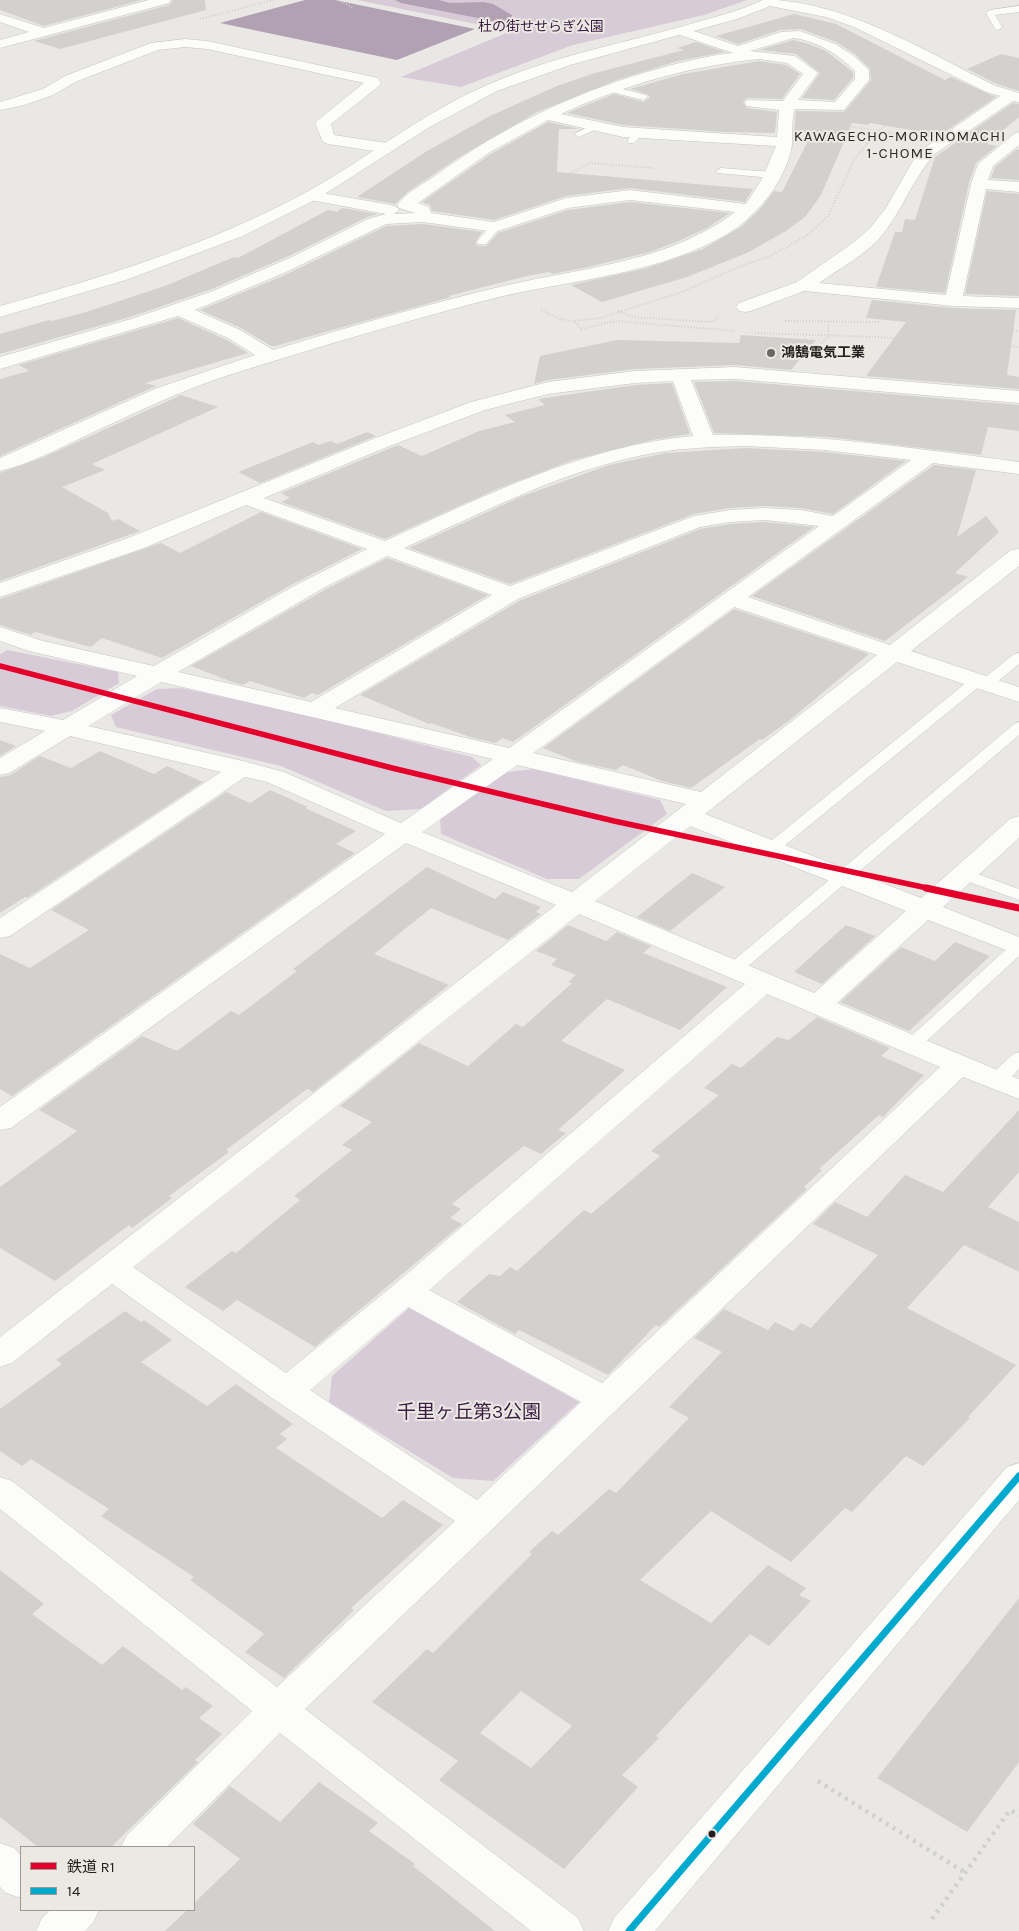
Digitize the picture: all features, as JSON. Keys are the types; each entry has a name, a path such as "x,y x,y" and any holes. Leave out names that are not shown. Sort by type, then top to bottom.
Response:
{"street":[{"path":"0,44 164,0"},
{"path":"0,312 88,286 184,254 260,221 311,196 444,112 492,88 566,62 730,17 772,1 829,14 858,24 991,89 1015,97"},
{"path":"94,3 120,11"},
{"path":"0,18 42,32"},
{"path":"0,465 196,379 473,299 643,260 697,242 730,224 749,210 760,197 772,175 783,149 786,112 796,91 811,73 808,69 790,59 743,52 682,30"},
{"path":"0,362 92,337 178,309 261,277 394,211 508,134 546,115 611,89 715,58 743,52 794,34 813,39 856,62 862,70 862,80 839,107 752,103"},
{"path":"0,106 16,103 48,92 70,79 156,46 185,43 207,45 373,81 374,83 323,123 328,140 387,148"},
{"path":"745,307 803,286 860,246 876,232 893,209 922,159 931,150 985,113 1015,97"},
{"path":"985,113 1002,116"},
{"path":"546,115 596,126 634,138 681,134 784,142"},
{"path":"953,301 979,184 986,164 1019,137"},
{"path":"979,184 1019,187"},
{"path":"394,211 407,220 423,217 496,227 566,204 630,195 749,210"},
{"path":"311,196 394,211 423,210 423,217"},
{"path":"803,286 953,301 1019,303"},
{"path":"178,309 234,334 271,357"},
{"path":"0,590 136,543 380,443 478,406 556,386 635,377 736,373 1019,398"},
{"path":"680,375 705,441"},
{"path":"0,768 301,591 386,549 558,472 589,462 645,449 705,441 822,445 1019,468"},
{"path":"0,1122 512,757 928,457"},
{"path":"246,498 510,594"},
{"path":"317,709 510,594 694,522 718,516 776,514 796,515 836,523"},
{"path":"0,1355 1019,555"},
{"path":"731,599 1019,695"},
{"path":"0,634 37,646 317,709 512,757 696,808 772,848 1019,947"},
{"path":"0,715 67,728 275,777 403,833 576,903 1008,1085"},
{"path":"0,930 243,768"},
{"path":"818,1005 1019,824"},
{"path":"287,1392 406,1292 764,982"},
{"path":"142,1846 278,1710 958,1065"},
{"path":"111,1267 287,1392 479,1519"},
{"path":"406,1292 605,1400"},
{"path":"629,1931 1019,1476"},
{"path":"0,1490 278,1710 564,1931"},
{"path":"0,1861 20,1879"}],"lane":[{"path":"998,27 990,13 1019,9"},
{"path":"611,89 642,97"},
{"path":"580,134 596,126"},
{"path":"721,171 772,175"},
{"path":"482,242 496,227"},
{"path":"772,848 982,683 1019,657"},
{"path":"733,970 1019,727"},
{"path":"964,874 1019,895"},
{"path":"912,1045 1019,947"},
{"path":"1008,1085 1019,1058"}],"path":[{"path":"195,20 274,0"},
{"path":"338,0 354,8"},
{"path":"493,0 512,2 514,7 525,14 556,18 587,14 614,7 625,0"},
{"path":"512,32 534,29 543,25 553,0"},
{"path":"587,14 606,19 603,26"},
{"path":"650,77 704,92 702,103 684,115 681,134"},
{"path":"877,131 915,136"},
{"path":"468,161 557,177 567,176 590,163 654,168 643,196"},
{"path":"261,277 310,291 338,283 380,264 416,266 420,267 432,278 473,299"},
{"path":"768,300 778,322 828,320 890,322"},
{"path":"618,311 634,317 712,322 718,318"},
{"path":"828,320 829,336"},
{"path":"574,321 580,329 615,321 738,331"},
{"path":"972,329 1019,331"},
{"path":"747,332 876,337 1019,347"},
{"path":"0,396 29,387 109,416"},
{"path":"818,1781 964,1872"},
{"path":"932,1919 1010,1810 1019,1815"}],"green space":[{"name":"杜の街せせらぎ公園","path":"357,0 747,0 704,15 573,45 461,87 401,77 511,31"},
{"path":"7,650 118,672 119,683 72,711 51,716 0,706 0,654"},
{"path":"181,688 310,716 472,757 481,765 421,809 386,811 281,766 116,727 111,715 157,689"},
{"path":"534,769 660,800 667,814 579,879 547,879 441,834 440,819 507,772"},
{"name":"千里ヶ丘第3公園","path":"409,1308 579,1402 493,1481 453,1478 329,1402 332,1376"}],"shaded area":[{"path":"305,0 335,0 475,29 397,60 220,23"},
{"path":"395,0 439,0 450,3 483,2 493,4 512,15 511,19 526,22 520,24 503,23 401,3"}],"building":[{"path":"0,0 142,0 44,26 0,10"},
{"path":"173,0 205,0 206,10 60,49 34,41 169,5"},
{"path":"794,14 836,24 945,80 951,77 996,97 940,135 870,123 868,125 852,123 821,195 806,216 786,231 747,253 687,277 602,302 571,285 647,268 703,249 741,227 761,208 774,191 782,192 812,133 794,133 796,111 844,112 871,80 870,69 855,54 836,42 801,29 780,30 738,44 716,36"},
{"path":"793,40 826,51 853,72 853,78 834,100 802,98 820,73 796,54 759,50"},
{"path":"696,42 725,52 678,61 617,80 537,112 461,156 409,191 395,204 357,197 427,151 490,116 557,86 595,73 684,50 677,48"},
{"path":"1001,54 1019,58 1019,91 997,84 967,69"},
{"path":"759,61 786,65 800,74 782,99 747,98 743,102 747,108 777,112 775,133 725,132 623,125 567,113 614,94 644,102 650,97 647,94 630,89 683,74"},
{"path":"1013,103 1019,104 1019,117 987,144 960,139"},
{"path":"548,122 580,129 559,129 557,172 753,189 745,202 630,188 566,196 494,220 432,211 430,205 422,202 491,154"},
{"path":"961,139 997,146 976,163 969,183 945,293 876,287 895,232 902,232 905,219 915,220 935,157"},
{"path":"1017,149 1019,150 1019,180 991,178 995,167"},
{"path":"987,191 1019,194 1019,296 965,294"},
{"path":"630,202 730,213 707,228 650,252 553,274 549,272 527,276 448,296 451,297 275,346 271,346 241,328 200,310 285,275 386,226 423,224 482,232 475,243 478,246 486,246 498,233 568,210"},
{"path":"342,208 378,214 367,217 291,255 212,289 130,317 0,354 0,334 49,320 52,321 83,313 165,286 234,257 238,258 328,210 337,212"},
{"path":"872,300 953,308 1016,310 1007,375 1019,377 1019,389 866,376 906,322 866,318"},
{"path":"178,318 227,340 248,353 145,383 156,386 0,456 0,379 29,371 19,365"},
{"path":"741,335 816,340 791,370 735,365 635,369 548,380 534,384 540,356 617,340 739,343"},
{"path":"735,381 1019,405 1019,431 988,427 981,455 828,437 714,433 694,382"},
{"path":"672,383 690,434 652,440 573,460 497,489 385,539 281,502 290,498 281,493 398,445 422,456 479,431 515,422 505,415 545,405 538,399 635,385"},
{"path":"181,395 218,407 92,464 105,470 62,487 108,513 112,521 118,519 140,531 0,581 0,473 44,457"},
{"path":"367,432 376,436 260,483 238,472 313,442 319,445 331,441 337,444"},
{"path":"745,448 824,452 906,461 833,514 801,508 765,506 730,508 694,514 510,584 409,548 520,497 609,465 666,453"},
{"path":"934,465 976,470 957,537 986,516 999,532 955,573 968,577 885,641 752,596"},
{"path":"261,512 362,549 291,585 162,658 102,638 91,647 35,632 31,635 0,625 0,599 161,543 180,553"},
{"path":"765,522 814,527 513,742 502,738 496,743 470,737 431,723 429,724 360,695 519,601 700,529 730,524"},
{"path":"387,558 488,595 318,695 312,693 304,698 250,681 243,685 191,666 328,588"},
{"path":"734,609 869,654 790,720 691,788 662,781 623,765 616,770 578,762 543,748"},
{"path":"0,740 16,746 0,756"},
{"path":"100,751 154,774 167,766 203,782 27,898 25,897 0,913 0,777 10,775 40,756 71,768"},
{"path":"270,790 356,831 336,844 355,853 12,1096 0,1089 0,954 30,968 89,930 51,910 226,792 250,803"},
{"path":"427,867 495,899 503,892 541,907 536,912 541,914 508,940 431,908 374,954 449,985 313,1092 307,1089 226,1150 229,1152 169,1196 172,1198 132,1228 129,1225 55,1281 0,1248 0,1187 77,1131 39,1110 142,1036 177,1051 231,1011 239,1015 297,971 293,969"},
{"path":"692,873 725,887 670,931 637,917"},
{"path":"568,925 606,941 617,932 651,946 643,953 727,987 680,1030 607,999 561,1041 625,1070 558,1130 566,1133 541,1154 524,1146 452,1204 461,1209 450,1218 462,1224 315,1347 237,1300 223,1311 185,1287 232,1251 236,1253 300,1200 294,1196 352,1150 342,1145 372,1122 340,1106 419,1043 468,1066 516,1024 523,1027 572,983 568,982 576,975 551,965 557,959 536,951"},
{"path":"846,925 875,936 822,984 794,972"},
{"path":"955,942 990,956 909,1031 840,1002 901,947 935,961"},
{"path":"817,1017 890,1048 881,1056 924,1075 883,1117 879,1115 819,1169 822,1170 804,1187 807,1189 659,1327 656,1325 608,1375 519,1330 515,1334 457,1302 489,1274 500,1276 510,1267 517,1271 584,1210 591,1214 660,1156 651,1151 719,1095 704,1088 732,1064 741,1068 777,1037 789,1040"},
{"path":"1019,1110 1019,1172 988,1207 1019,1222 1019,1272 964,1245 907,1308 1016,1365 968,1417 970,1418 923,1466 906,1456 852,1512 845,1508 791,1562 711,1511 640,1580 711,1623 768,1565 806,1588 799,1595 811,1601 769,1646 750,1634 656,1736 659,1738 622,1775 638,1787 564,1869 439,1780 458,1761 372,1702 427,1649 433,1653 532,1554 529,1552 552,1531 558,1535 609,1489 616,1493 689,1418 669,1407 722,1352 694,1338 724,1309 768,1330 775,1322 793,1331 801,1323 811,1328 878,1255 813,1224 835,1202 867,1217 905,1175 943,1192","holes":["521,1691 572,1726 531,1768 480,1733"]},
{"path":"125,1311 141,1322 144,1320 172,1340 141,1362 207,1406 236,1384 293,1424 280,1434 287,1439 276,1448 382,1518 403,1500 443,1525 351,1608 354,1610 284,1678 245,1652 264,1634 190,1580 194,1577 101,1516 109,1509 31,1459 22,1466 0,1451 0,1409 62,1364 56,1360"},
{"path":"0,1570 44,1604 32,1614 102,1665 123,1646 182,1690 186,1687 213,1706 199,1718 222,1734 195,1760 198,1762 112,1846 37,1846 0,1817"},
{"path":"1019,1598 1019,1762 967,1832 877,1778"},
{"path":"319,1782 378,1823 369,1831 415,1864 413,1866 495,1931 165,1931 186,1911 195,1911 195,1902 240,1859 193,1824 230,1786 280,1822"}],"rail line":[{"name":"R1","path":"0,666 392,768 614,821 1019,908"}],"transit line":[{"name":"14","path":"629,1931 1019,1476"}],"place":[{"name":"鴻鵠電気工業","path":"771,353"}],"district":[{"name":"KAWAGECHO-MORINOMACHI 1-CHOME","path":"900,146"}]}
